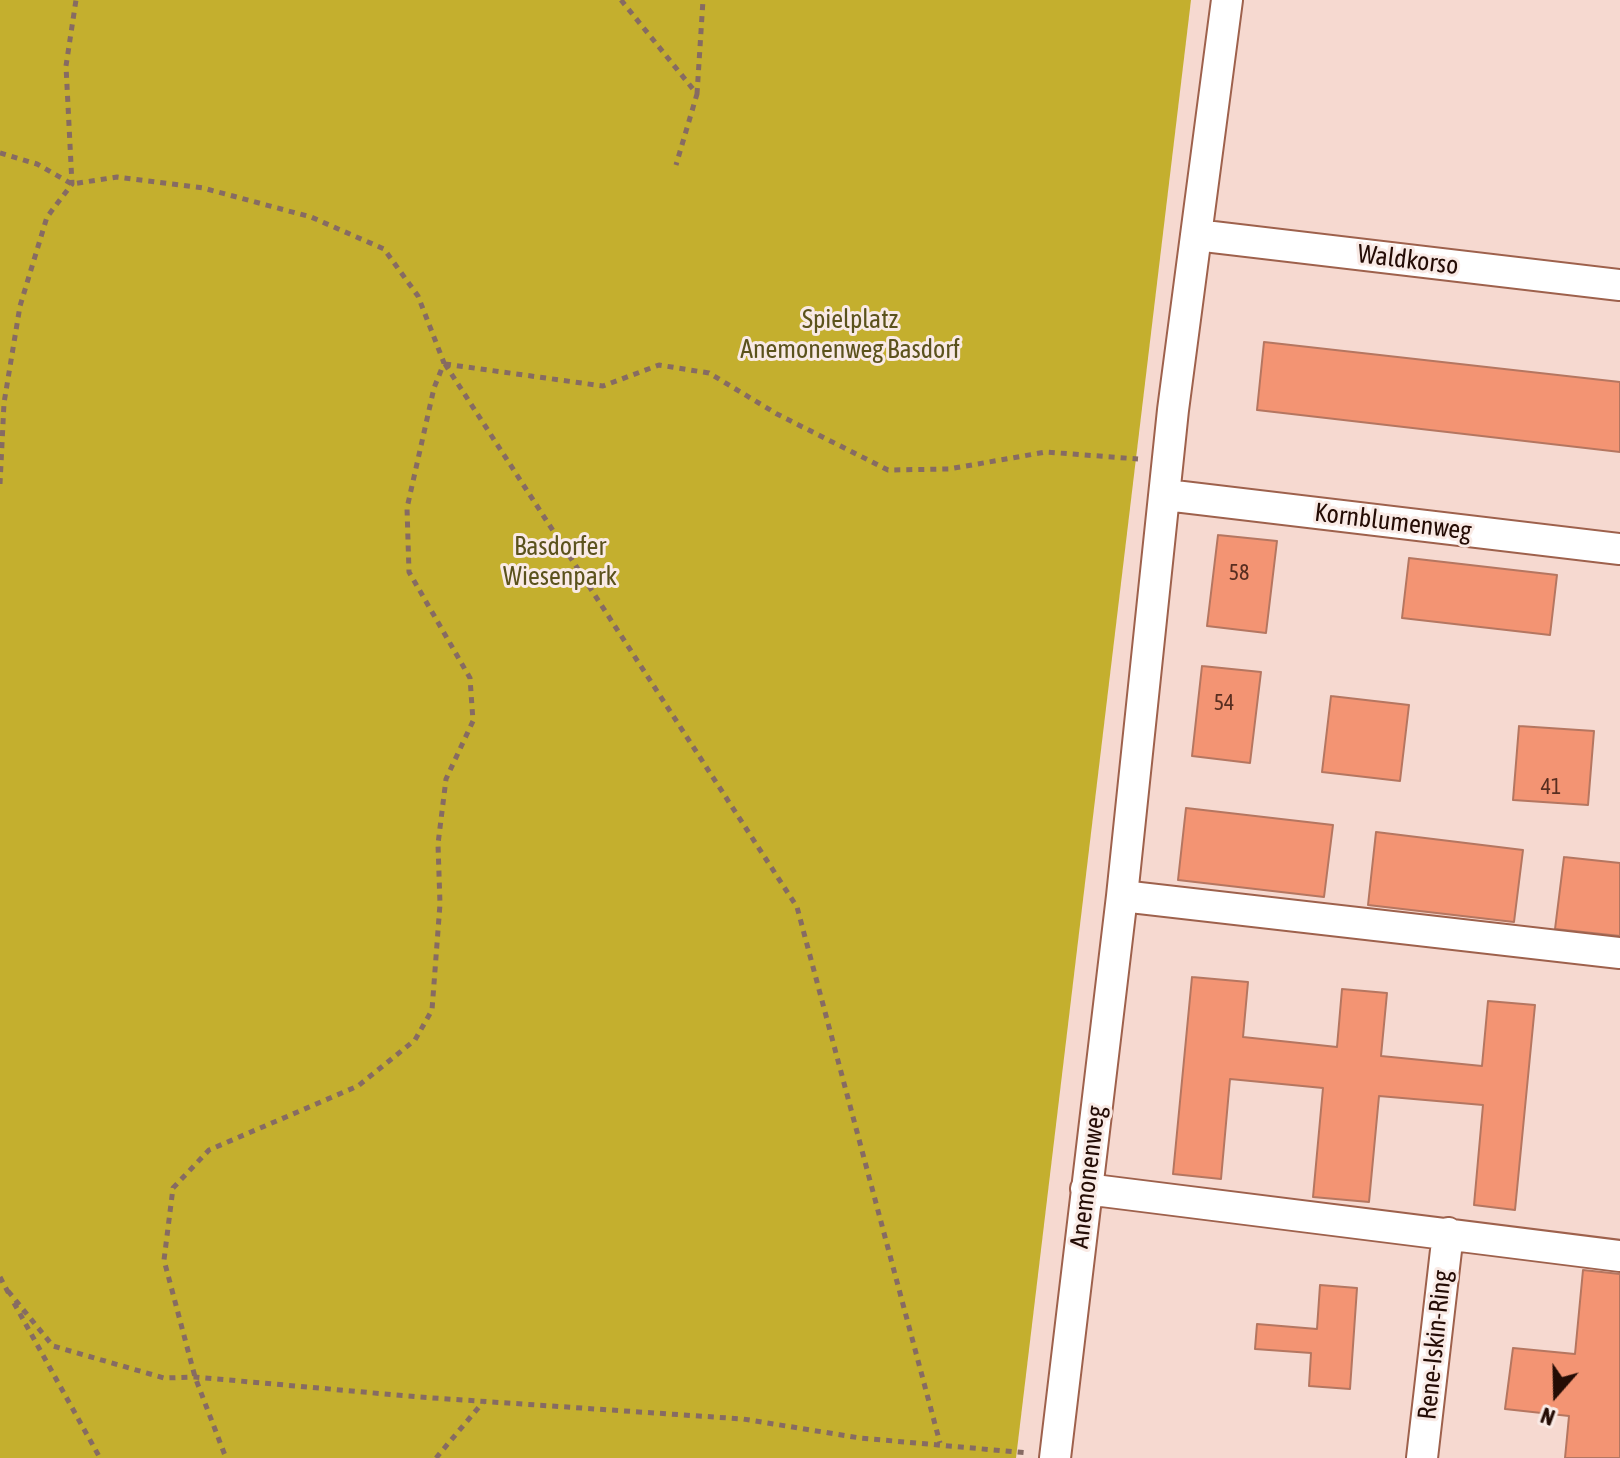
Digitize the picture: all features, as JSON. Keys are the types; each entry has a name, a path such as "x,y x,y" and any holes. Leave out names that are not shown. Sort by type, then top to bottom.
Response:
{"street":[{"name":"Anemonenweg","path":"1055,1457 1122,896 1169,461 1227,0"},
{"name":"Waldkorso","path":"1196,235 1620,285"},
{"name":"Kornblumenweg","path":"1166,495 1620,549"},
{"path":"1122,896 1620,953"},
{"path":"1086,1189 1620,1256"},
{"name":"Rene-Iskin-Ring","path":"1422,1458 1448,1233"}],"path":[{"path":"0,484 4,403 20,306 47,217 72,184 66,66 76,0"},
{"path":"621,0 697,94"},
{"path":"676,165 697,94 703,0"},
{"path":"0,153 37,164 72,184 117,177 203,188 311,217 384,249 418,296 444,363 797,907 940,1443"},
{"path":"444,363 603,386 659,365 709,373 777,414 888,470 949,469 1046,452 1169,461"},
{"path":"226,1458 195,1377 164,1260 173,1188 209,1150 358,1086 415,1040 432,1010 440,904 438,844 446,779 473,721 470,678 409,572 407,508 434,388 444,363"},
{"path":"0,1277 100,1458"},
{"path":"8,1291 53,1346 164,1378 195,1377 743,1419 860,1438 940,1443 1055,1457"},
{"path":"436,1458 485,1400"}],"green space":[{"name":"Basdorfer Wiesenpark","path":"0,0 1191,0 1016,1458 0,1458"}],"building":[{"path":"1264,342 1620,382 1620,452 1257,410"},
{"path":"1218,535 1277,541 1266,633 1207,626"},
{"path":"1409,558 1557,575 1550,635 1402,618"},
{"path":"1202,666 1261,672 1250,763 1192,756"},
{"path":"1331,696 1409,705 1400,781 1322,772"},
{"path":"1519,726 1594,731 1588,805 1513,800"},
{"path":"1186,808 1333,825 1324,897 1178,880"},
{"path":"1376,832 1523,850 1514,922 1368,905"},
{"path":"1564,857 1620,863 1620,936 1555,929"},
{"path":"1192,977 1248,982 1243,1037 1337,1047 1342,989 1387,993 1381,1056 1482,1066 1488,1001 1535,1005 1515,1210 1474,1205 1483,1105 1379,1096 1369,1202 1313,1197 1323,1088 1230,1079 1221,1179 1173,1174"},
{"path":"1583,1270 1620,1274 1620,1458 1565,1458 1569,1416 1505,1409 1513,1348 1575,1354"},
{"path":"1320,1285 1357,1288 1350,1389 1309,1386 1311,1353 1255,1349 1257,1324 1317,1329"}],"park label":[{"name":"Spielplatz Anemonenweg Basdorf","path":"850,335"}]}
